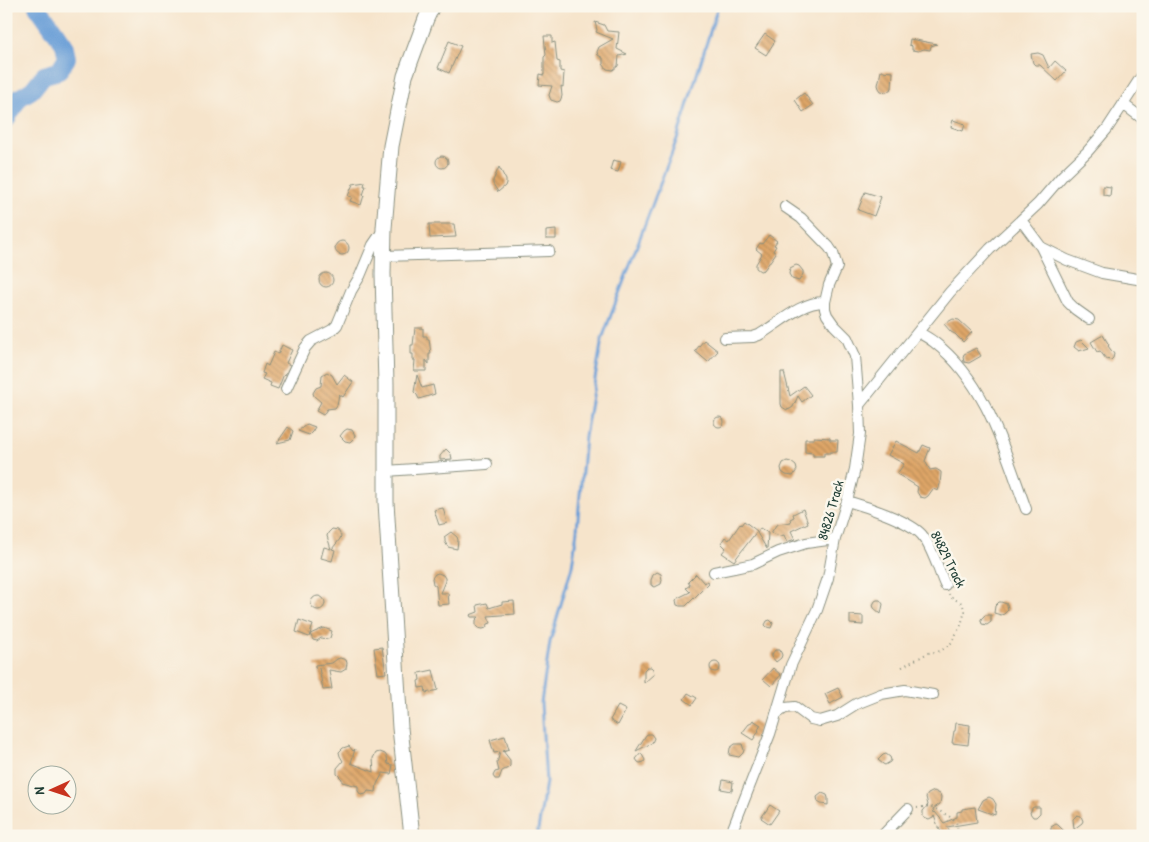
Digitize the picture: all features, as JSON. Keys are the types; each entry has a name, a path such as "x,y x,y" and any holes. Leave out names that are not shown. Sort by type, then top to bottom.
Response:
{"street":[{"path":"412,836 400,728 386,502 384,228 391,146 405,76 432,6"},
{"path":"859,405 950,292 990,249 1038,204 1063,175 1088,152 1107,129 1143,74"},
{"path":"1122,104 1143,119"},
{"path":"725,338 759,335 810,304 824,302 837,267 833,252 801,218 785,207"},
{"path":"1021,220 1041,247 1068,302 1089,318"},
{"path":"286,389 305,348 311,341 332,330 337,325 372,245 384,228"},
{"path":"1041,247 1102,274 1143,280"},
{"path":"384,256 549,251"},
{"name":"84826 Track","path":"730,836 767,742 790,665 816,610 828,578 835,539 855,469 860,434 856,356 847,338 827,316 824,302"},
{"path":"918,332 934,342 949,356 965,373 981,396 994,421 1026,509"},
{"path":"386,471 487,464"},
{"name":"84829 Track","path":"847,501 914,528 922,535 930,549 945,585"},
{"path":"714,572 753,564 778,552 806,543 835,539"},
{"path":"776,714 785,708 795,707 811,719 820,721 837,716 856,704 881,694 905,690 933,695"},
{"path":"882,836 908,809"}],"path":[{"name":"84829 Track","path":"902,668 928,653 941,652 950,642 960,625 965,611 962,603 950,597 945,585"},
{"path":"908,809 930,806 947,815 956,821 959,836"}],"building":[{"path":"595,22 604,25 607,31 619,32 617,49 627,54 619,56 618,66 613,70 607,69 603,64 603,58 597,52 599,47 613,39 596,32"},
{"path":"765,34 775,41 766,55 755,48"},
{"path":"544,36 552,36 552,43 555,42 557,61 560,62 560,71 564,72 563,87 561,86 562,96 560,101 557,102 551,100 549,95 552,86 539,85 540,74 544,75 544,57 546,55"},
{"path":"910,39 937,44 931,46 930,50 912,50 912,46 909,45"},
{"path":"449,41 461,46 449,73 438,68"},
{"path":"1038,53 1043,55 1049,68 1055,61 1066,71 1057,81 1040,65 1033,63 1031,54"},
{"path":"881,71 893,72 892,88 887,92 881,91 878,85"},
{"path":"804,93 813,105 803,112 795,100"},
{"path":"953,120 965,124 963,131 951,127"},
{"path":"440,156 444,156 448,162 444,168 440,168 436,164 436,160"},
{"path":"613,160 621,162 618,172 610,170"},
{"path":"499,167 506,183 498,192 493,181"},
{"path":"365,182 364,186 366,186 361,205 350,201 352,197 348,196 353,184"},
{"path":"1103,186 1111,187 1110,196 1103,195"},
{"path":"865,192 881,197 874,216 858,210"},
{"path":"429,224 454,224 456,237 430,238"},
{"path":"556,230 556,239 546,239 546,231"},
{"path":"769,235 777,241 773,251 776,253 764,270 760,271 756,268 756,264 762,254 756,249"},
{"path":"339,241 345,241 349,248 345,255 339,255 335,251 335,245"},
{"path":"796,265 803,271 799,281 792,279 789,274 790,268"},
{"path":"326,273 331,275 333,280 331,285 326,287 321,285 319,280 321,275"},
{"path":"953,319 959,320 972,332 963,342 944,324"},
{"path":"415,328 423,328 423,336 427,336 427,339 429,339 431,354 429,354 429,364 426,360 426,371 414,371 415,360 413,360 413,354 411,354 411,345 413,345"},
{"path":"1103,335 1114,354 1111,360 1106,359 1100,351 1097,352 1091,342"},
{"path":"704,340 718,351 708,362 695,351"},
{"path":"1081,340 1089,348 1079,351 1074,347 1076,342"},
{"path":"282,345 292,350 286,363 290,365 278,389 270,386 271,383 262,379 265,374 262,373 265,364 268,366 274,352 278,354"},
{"path":"976,348 981,356 969,363 964,362 964,354"},
{"path":"327,372 332,375 337,384 344,375 353,382 343,397 339,394 335,408 327,409 323,415 316,411 321,402 313,393 316,388 321,386 322,375"},
{"path":"781,372 784,372 790,396 804,386 811,395 802,402 798,396 793,407 787,410 781,404"},
{"path":"417,375 422,388 433,385 435,394 419,399 414,392"},
{"path":"717,417 721,417 724,422 723,426 717,427 714,424 714,420"},
{"path":"307,424 315,427 309,435 298,431"},
{"path":"288,427 293,431 290,440 277,443"},
{"path":"347,429 352,430 355,435 350,442 345,441 340,436"},
{"path":"814,437 838,440 837,452 824,453 824,456 813,456 813,453 805,452 805,439 814,439"},
{"path":"896,441 919,453 923,445 930,448 925,461 930,470 936,469 941,472 938,491 933,489 925,498 920,497 917,492 918,487 897,474 904,464 888,455"},
{"path":"446,449 451,454 452,459 440,460 440,456"},
{"path":"787,461 796,466 797,470 793,476 782,472 783,463"},
{"path":"443,508 447,523 439,525 434,510"},
{"path":"803,509 808,523 791,531 795,539 787,542 784,535 780,536 771,533 776,525 791,522 790,519 794,517 793,514"},
{"path":"744,521 757,531 734,561 722,553 726,548 721,543 725,537 729,540"},
{"path":"760,528 768,533 767,549 757,533"},
{"path":"332,529 338,530 341,536 332,549 335,550 332,561 321,558 324,547 331,549 327,536"},
{"path":"451,532 457,537 457,549 448,547 445,542 444,537"},
{"path":"657,572 661,574 662,580 661,584 655,587 651,585 651,580"},
{"path":"438,573 445,578 440,593 448,593 449,604 438,605 436,586 433,584 432,578"},
{"path":"696,574 704,583 708,581 709,583 686,606 677,605 676,600 678,598 690,592 686,588 690,585 688,582"},
{"path":"315,596 321,596 325,603 321,610 315,610 311,606 311,600"},
{"path":"877,600 880,600 883,604 881,614 873,605"},
{"path":"514,601 515,614 488,616 491,623 483,629 476,626 476,620 479,617 471,617 470,615 478,612 477,605 487,603 489,608 502,604 502,602"},
{"path":"999,602 1007,604 1008,610 1001,615 994,613 995,606"},
{"path":"850,615 863,616 863,625 850,624"},
{"path":"985,615 991,615 991,622 987,625 982,624 981,621"},
{"path":"299,620 313,625 309,637 296,632"},
{"path":"770,620 773,623 771,628 765,625"},
{"path":"324,628 332,631 330,638 313,640 310,634"},
{"path":"382,647 386,673 378,674 374,648"},
{"path":"775,650 780,650 782,655 776,662 772,657"},
{"path":"340,658 346,660 346,669 341,672 329,670 332,689 323,690 319,668 315,667 315,665 332,663"},
{"path":"713,662 717,662 720,667 717,672 713,672 710,669 710,665"},
{"path":"647,667 653,669 654,674 644,683 644,670"},
{"path":"773,668 781,675 771,686 763,679"},
{"path":"433,670 438,690 426,693 425,687 419,688 419,673"},
{"path":"838,688 843,697 830,704 825,694"},
{"path":"688,693 697,698 692,705 684,699"},
{"path":"618,706 626,710 618,725 610,720"},
{"path":"753,720 761,725 753,740 742,733"},
{"path":"956,723 970,725 968,745 952,743"},
{"path":"651,734 654,738 652,743 636,751 646,735"},
{"path":"505,736 509,749 503,751 510,760 510,766 502,771 499,779 495,779 493,776 495,772 499,771 497,763 500,752 494,753 490,740"},
{"path":"735,744 742,744 744,750 739,757 729,755 730,748"},
{"path":"349,746 353,751 355,749 351,763 374,772 373,758 376,753 380,752 387,757 388,764 393,765 391,774 383,773 377,784 376,792 368,791 366,794 361,795 358,791 358,786 342,782 342,779 337,774 337,768 343,761 339,752"},
{"path":"641,753 645,760 640,763 636,759"},
{"path":"886,754 891,760 885,765 878,760"},
{"path":"723,780 733,782 732,791 721,789"},
{"path":"934,791 940,794 941,797 940,804 933,809 934,813 944,823 957,817 957,812 962,811 962,809 975,807 977,822 947,827 954,836 943,836 934,816 929,820 923,816 923,811 928,805 926,797"},
{"path":"822,793 827,795 828,805 818,802 817,797"},
{"path":"989,797 996,804 995,815 978,809 983,800"},
{"path":"770,805 779,811 770,824 761,818"},
{"path":"1034,807 1040,807 1040,813 1036,817 1033,817 1030,813"},
{"path":"1077,815 1081,816 1083,821 1074,829 1073,819"},
{"path":"1056,824 1065,832 1053,834 1051,827"}],"waterway":[{"path":"6,120 19,98 32,90 44,75 59,71 67,58 64,44 37,6"},
{"path":"537,836 546,782 541,703 550,642 572,566 585,436 602,339 677,139 718,6"}]}
